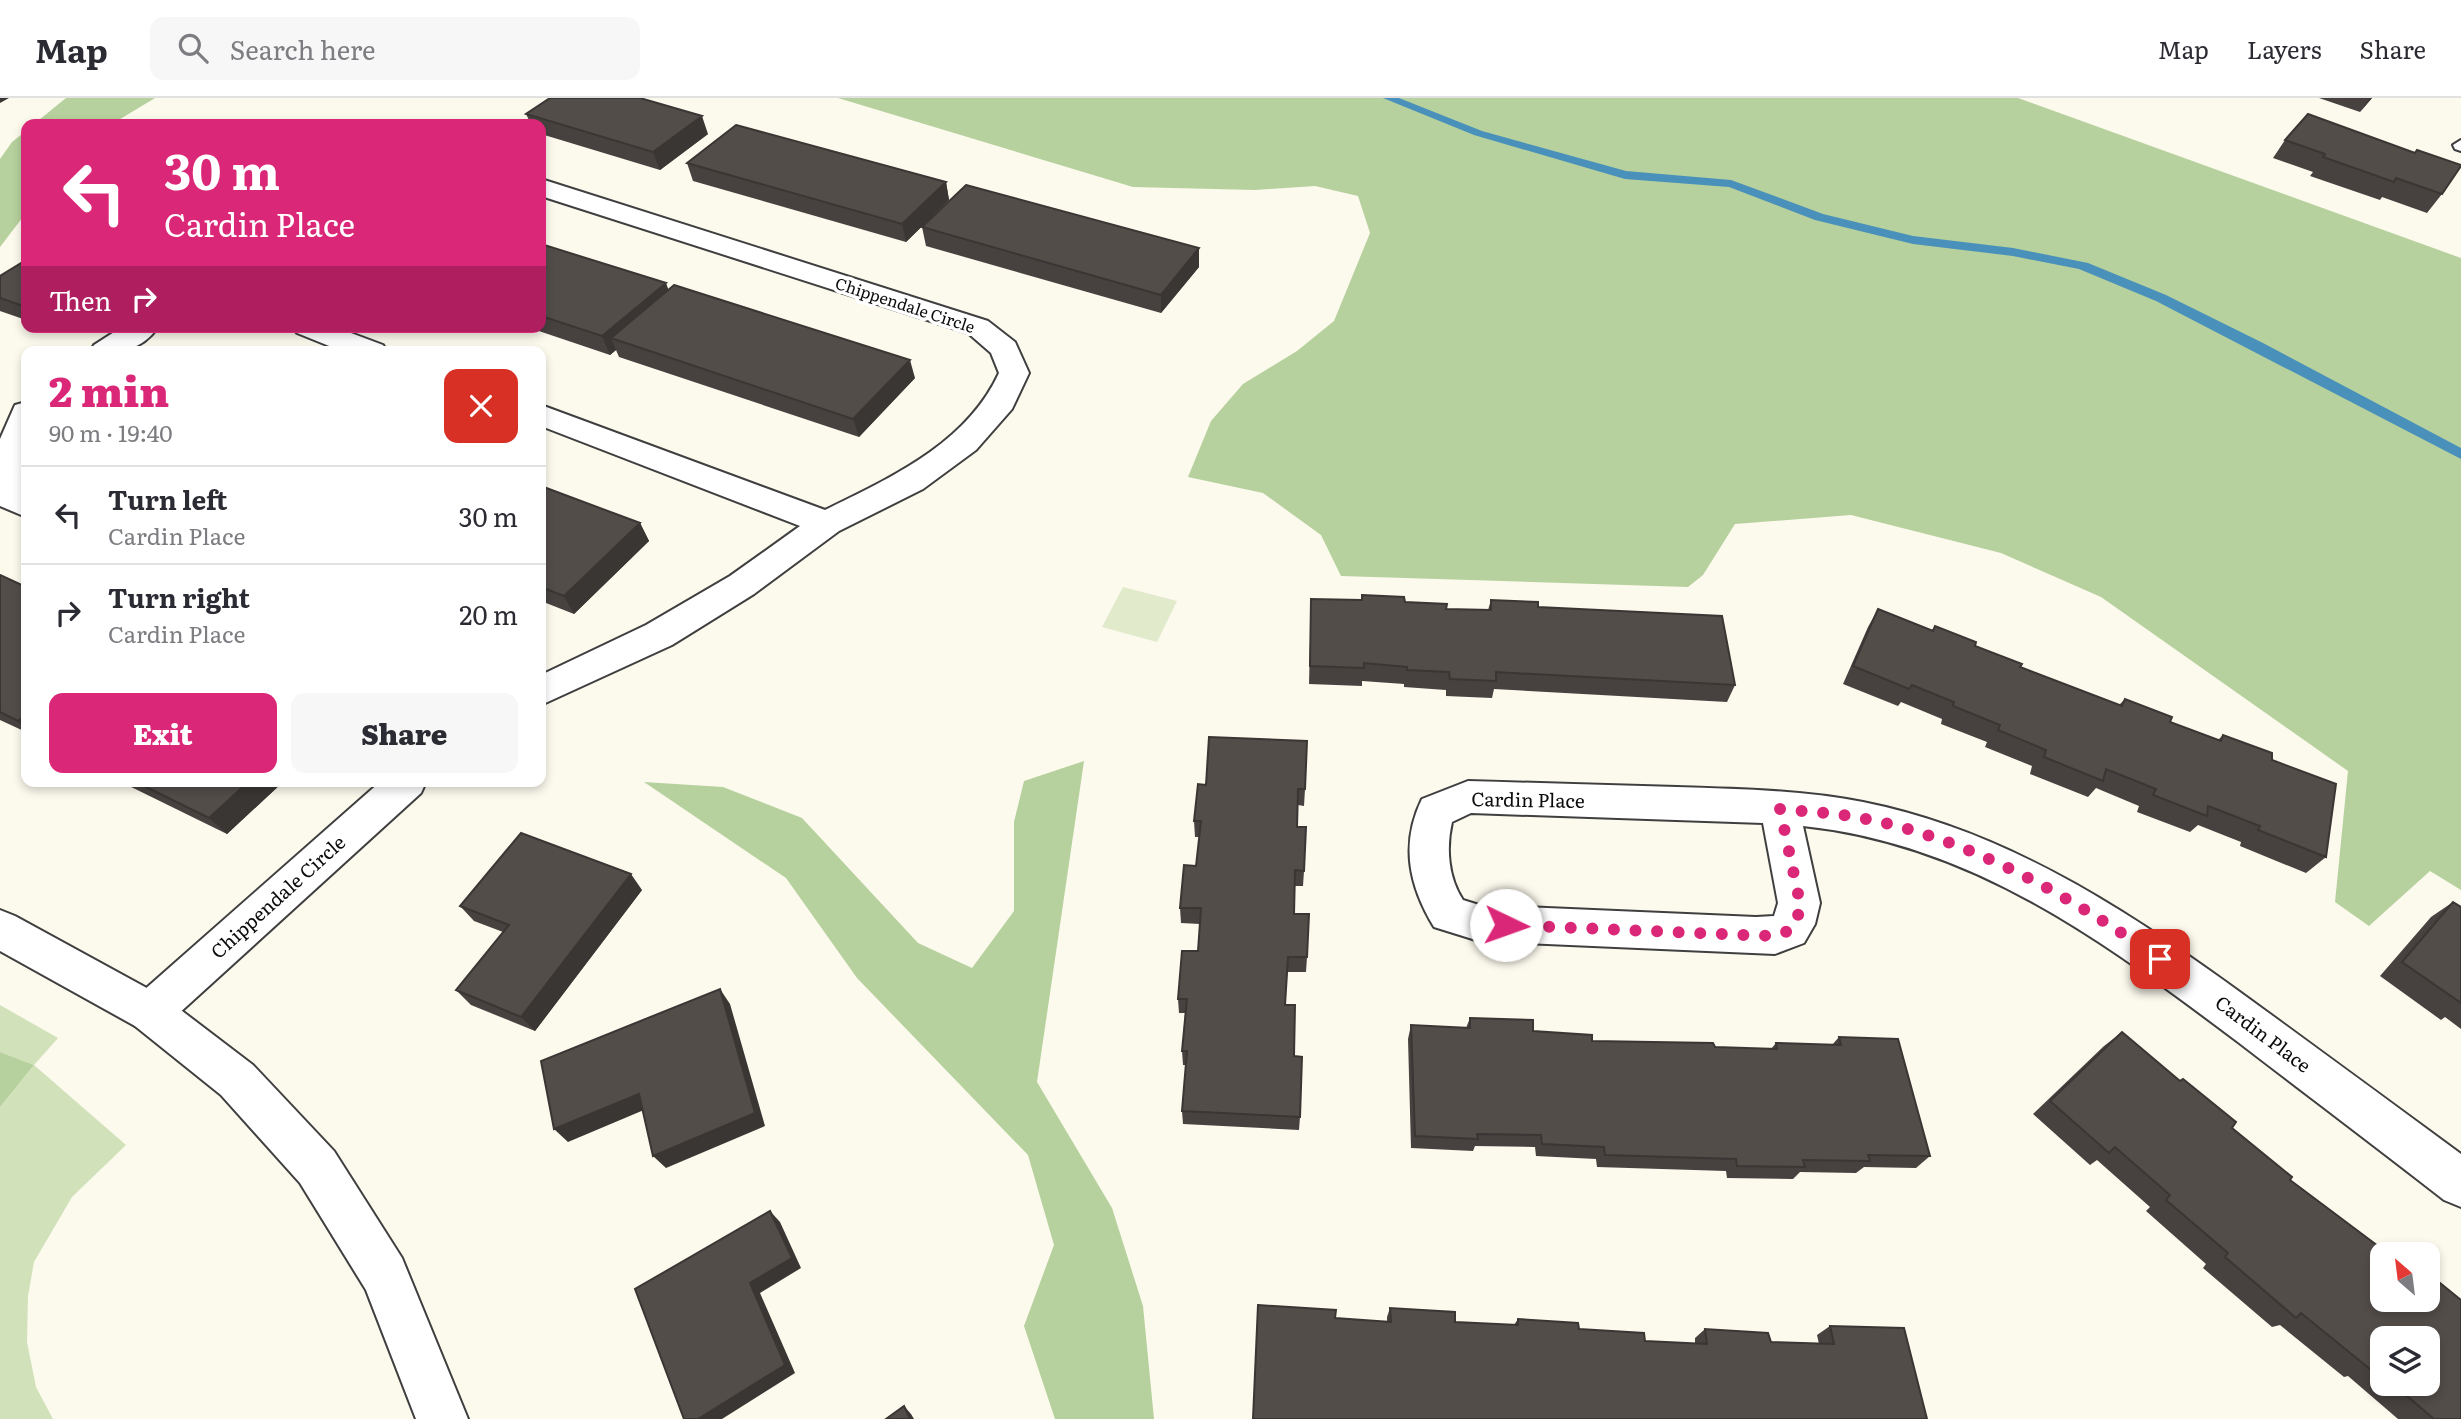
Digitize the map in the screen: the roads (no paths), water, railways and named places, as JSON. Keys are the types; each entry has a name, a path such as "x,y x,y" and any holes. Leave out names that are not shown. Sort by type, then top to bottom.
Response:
{"street":[{"name":"Chippendale Circle","path":"546,189 978,327 1004,349 1014,373 1001,402 965,442 911,481 827,523 743,585 659,635 546,689"},
{"path":"114,346 134,333"},
{"path":"323,333 356,346"},
{"path":"546,417 827,523"},
{"path":"21,425 5,468 11,498 21,503"},
{"name":"Chippendale Circle","path":"150,1012 401,787"},
{"name":"Cardin Place","path":"1780,809 1800,903 1798,918 1792,929 1782,934 1745,935 1479,923 1449,914 1433,885 1428,837 1430,823 1436,811 1449,803 1468,797 1728,805 1780,809 1867,819 1956,845 2020,873 2075,903 2177,971 2461,1182"},
{"path":"0,929 150,1012 237,1080 317,1167 385,1275 442,1419"}],"waterway":[{"path":"1389,98 1478,133 1625,175 1731,184 1819,217 1913,240 2013,252 2083,266 2161,298 2258,346 2461,454"}]}
